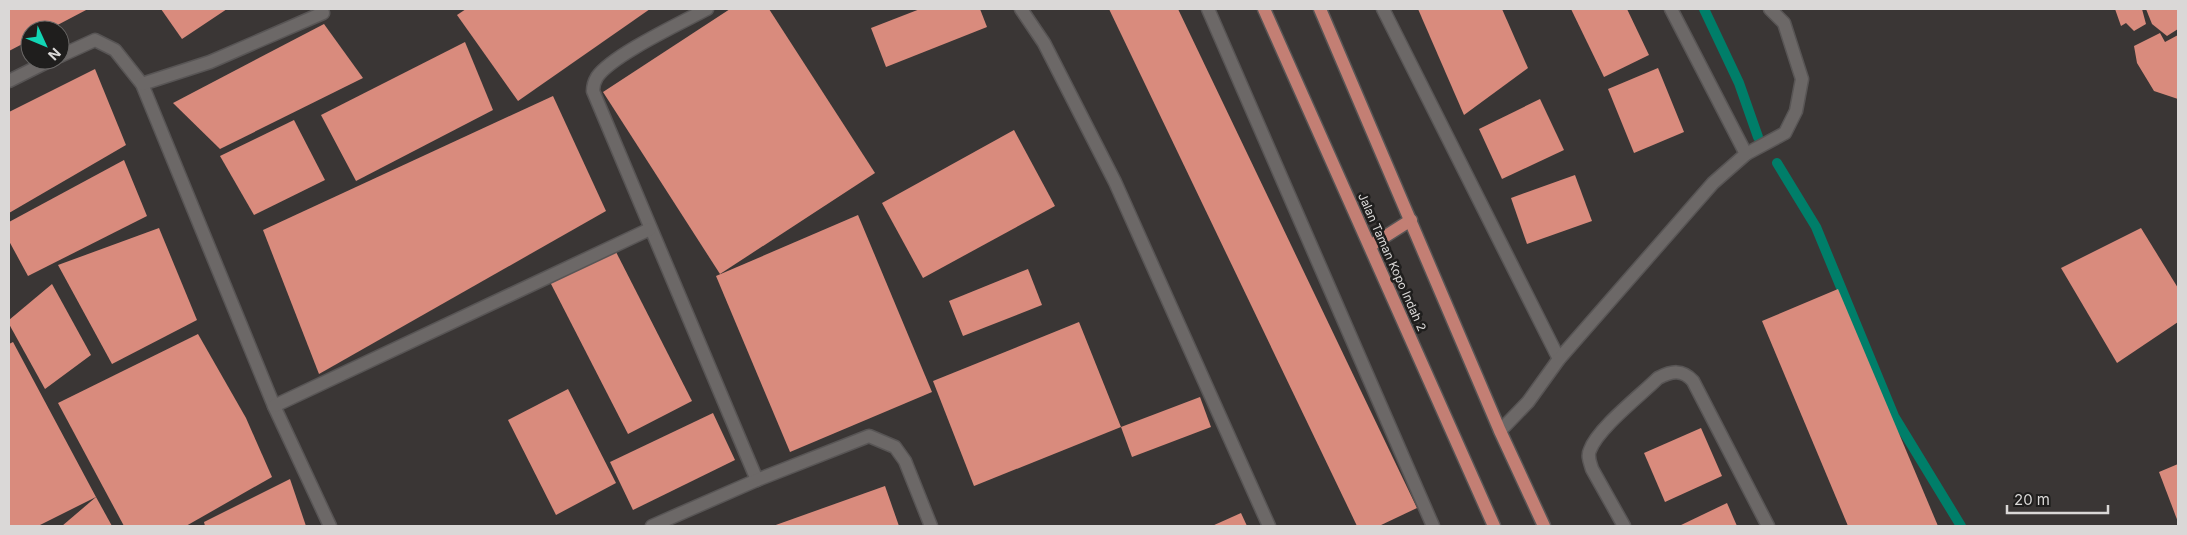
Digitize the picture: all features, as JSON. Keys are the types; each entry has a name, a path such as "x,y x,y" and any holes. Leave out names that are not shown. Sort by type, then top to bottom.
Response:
{"main road":[{"name":"Jalan Taman Kopo Indah 2","path":"1264,9 1494,526"},
{"path":"1320,9 1500,431 1544,526"},
{"path":"1370,246 1411,220"}],"street":[{"path":"707,9 622,55 605,68 593,84 593,91 757,480"},
{"path":"1021,9 1044,43 1115,182 1269,526"},
{"path":"1208,9 1433,526"},
{"path":"1383,9 1559,359"},
{"path":"1671,9 1746,154"},
{"path":"1500,431 1528,402 1559,359 1713,183 1746,154 1785,133 1796,110 1802,79 1784,23 1770,9"},
{"path":"142,84 210,62 322,13"},
{"path":"70,51 95,40 115,50 142,84 274,406 330,526"},
{"path":"9,81 31,70"},
{"path":"274,406 650,229"},
{"path":"1624,526 1592,469 1589,459 1590,450 1599,435 1658,378 1678,371 1687,375 1693,381 1768,526"},
{"path":"652,526 757,480 869,436 895,446 905,461 931,526"}],"building":[{"path":"9,9 88,9 67,20 20,20 20,45 9,51"},
{"path":"161,9 227,9 182,39"},
{"path":"466,9 650,9 518,101 457,15"},
{"path":"730,9 769,9 875,173 720,274 603,92"},
{"path":"920,9 980,9 987,27 886,67 871,28"},
{"path":"1109,9 1178,9 1417,508 1379,526 1357,526"},
{"path":"1418,9 1502,9 1528,68 1464,115"},
{"path":"1571,9 1627,9 1649,55 1604,77"},
{"path":"2115,9 2142,9 2146,24 2134,31 2126,23 2121,26"},
{"path":"2146,9 2178,9 2178,29 2167,36 2152,24"},
{"path":"324,24 363,78 220,149 173,103"},
{"path":"2160,33 2165,42 2178,35 2178,99 2154,91 2137,63 2134,46"},
{"path":"465,42 493,110 356,181 321,115"},
{"path":"1658,68 1684,132 1634,153 1608,89"},
{"path":"95,69 126,145 9,213 9,112"},
{"path":"553,96 606,211 319,374 263,230"},
{"path":"1540,99 1564,150 1502,179 1479,129"},
{"path":"294,120 325,180 254,215 220,156"},
{"path":"1014,130 1055,206 923,278 882,203"},
{"path":"124,160 147,216 28,276 9,241 9,222"},
{"path":"1575,175 1592,221 1527,244 1511,198"},
{"path":"858,215 932,392 790,452 716,276"},
{"path":"159,228 197,320 112,364 58,265"},
{"path":"2141,228 2178,288 2178,322 2117,363 2061,268"},
{"path":"614,248 692,401 628,434 550,282"},
{"path":"1028,269 1042,305 963,336 949,301"},
{"path":"52,284 91,355 45,389 9,324 9,320"},
{"path":"1838,289 1938,526 1848,526 1762,321"},
{"path":"1079,322 1121,427 974,486 933,381"},
{"path":"198,334 246,418 272,477 186,526 124,526 58,403"},
{"path":"13,342 96,497 38,526 9,526 9,344"},
{"path":"568,389 616,483 556,515 508,420"},
{"path":"1200,397 1211,427 1132,457 1121,427"},
{"path":"713,413 735,460 633,510 610,462"},
{"path":"1701,428 1722,476 1665,502 1644,453"},
{"path":"2178,464 2178,522 2159,472"},
{"path":"290,479 306,526 205,526 204,522"},
{"path":"885,486 899,526 773,526"},
{"path":"96,497 112,526 62,526"},
{"path":"1727,503 1737,526 1679,526"},
{"path":"1241,513 1247,526 1212,526"}],"waterway":[{"path":"1704,9 1739,83 1758,137"},
{"path":"1777,163 1816,227 1894,416 1961,526"}]}
